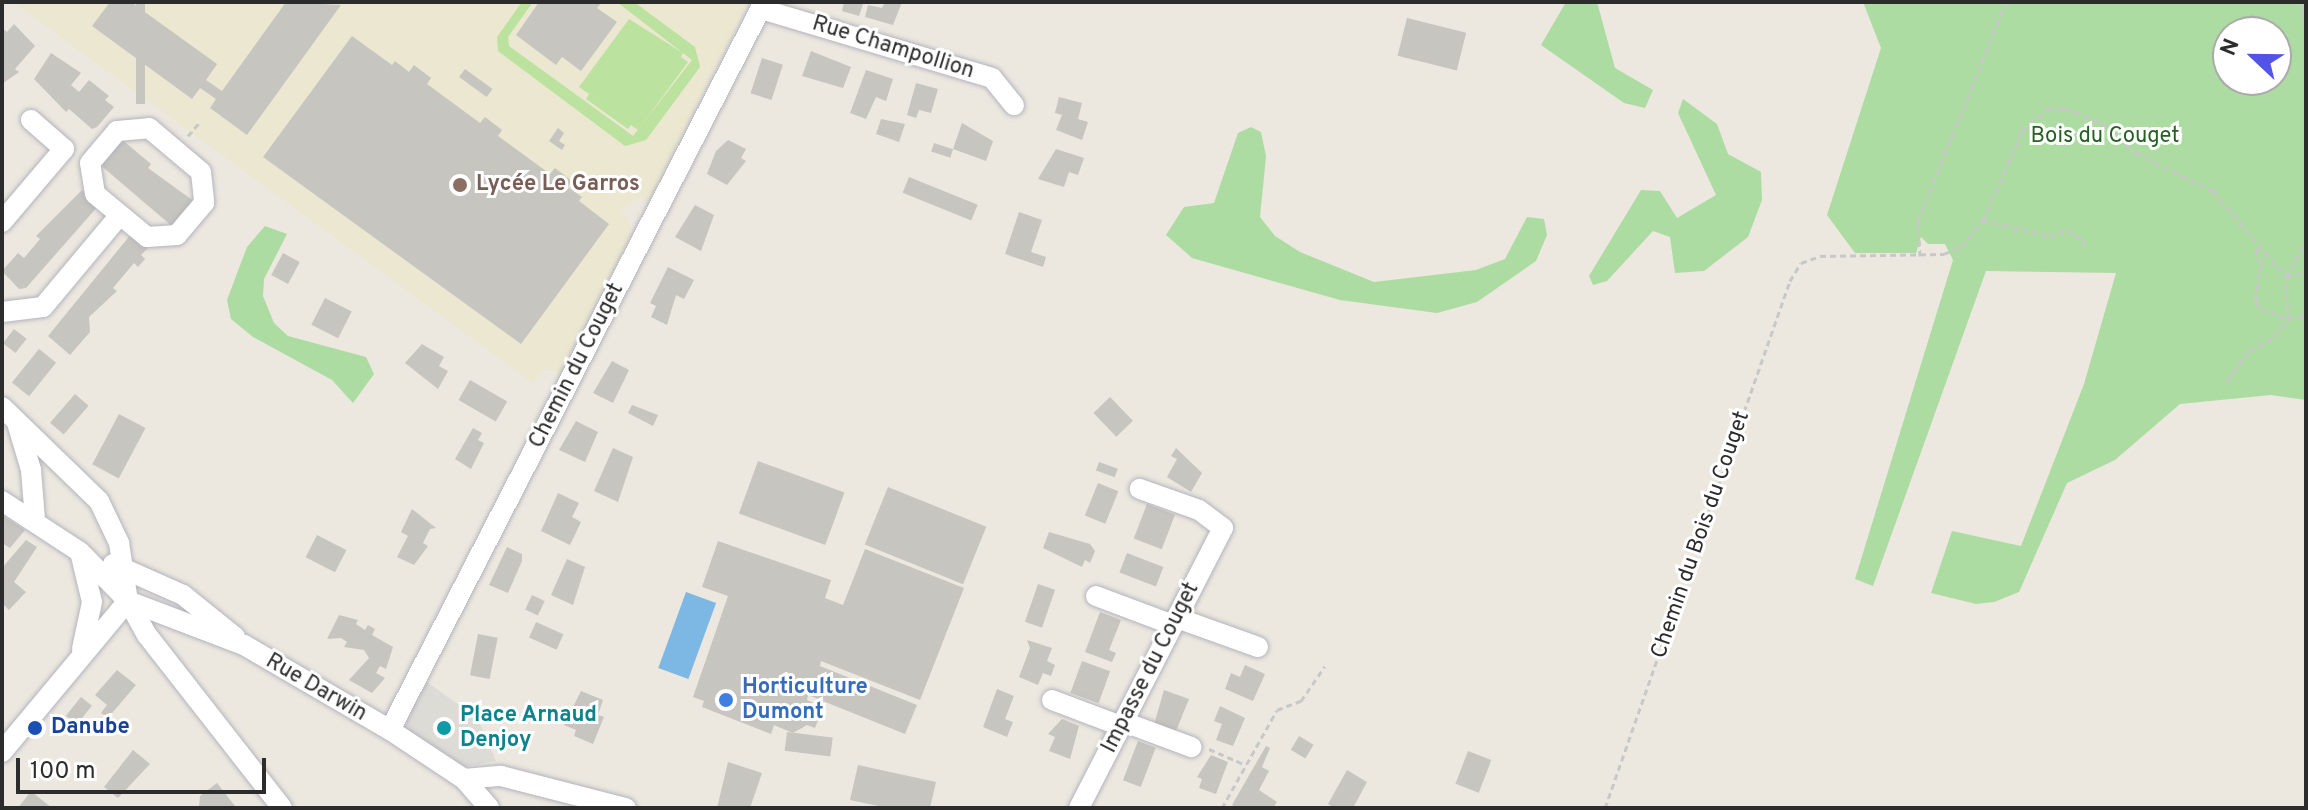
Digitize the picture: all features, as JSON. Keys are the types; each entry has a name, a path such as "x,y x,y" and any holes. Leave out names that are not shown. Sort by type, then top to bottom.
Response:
{"street":[{"name":"Rue Champollion","path":"763,5 992,78 1014,105"},
{"name":"Chemin du Couget","path":"390,730 763,5"},
{"path":"2,222 64,149 31,120"},
{"path":"148,128 201,172 204,203 177,235 147,237 120,215 95,194 90,163 117,131 148,128"},
{"path":"2,312 43,307 120,215"},
{"path":"9,414 31,470 35,520"},
{"path":"2,752 86,647 122,595 124,567 113,525 99,501 9,414"},
{"name":"Impasse du Couget","path":"1079,808 1223,528 1199,510 1140,489"},
{"path":"2,501 80,552 122,595 147,635 282,808"},
{"name":"Rue Darwin","path":"80,552 124,567 183,595 244,645"},
{"path":"80,552 92,602 86,647"},
{"name":"Rue Darwin","path":"122,595 244,645 390,730"},
{"path":"1096,596 1258,647"},
{"path":"86,647 116,631 147,635"},
{"path":"1052,700 1191,747"},
{"path":"390,730 464,779 483,806"},
{"path":"464,779 501,776 626,808"}],"path":[{"path":"2006,2 1918,220 1920,256 1962,246 1983,220 2022,131 2047,109 2064,108 2102,123 2136,153 2213,191 2255,246 2286,277"},
{"path":"2301,2 2306,33"},
{"path":"1983,220 2049,236 2067,230 2083,240 2084,247"},
{"path":"2227,381 2249,351 2275,337 2288,319 2286,277 2306,242"},
{"path":"2255,246 2261,264 2255,300 2260,308 2288,319 2306,315"},
{"name":"Chemin du Bois du Couget","path":"1605,808 1790,281 1801,263 1820,256 1920,256"},
{"path":"2286,277 2306,272"},
{"path":"1222,808 1277,710 1301,701 1325,666"},
{"path":"1191,747 1246,765"}],"shaded area":[{"name":"Lycée Le Garros","path":"13,2 749,2 648,203 638,198 620,211 628,218 631,235 561,373 544,368 533,383"},
{"name":"Place Arnaud Denjoy","path":"427,682 478,719 496,761 463,767 400,725"}],"green space":[{"path":"522,2 533,2 508,37 509,46 633,136 692,60 617,2 634,2 695,47 700,67 646,140 625,146 498,51 497,37"},
{"path":"1566,2 1597,2 1615,68 1653,90 1645,108 1624,103 1541,45"},
{"name":"Bois du Couget","path":"1863,2 2306,2 2306,400 2271,395 2180,404 2115,460 2067,483 2019,592 1994,602 1976,604 1931,593 1952,531 2021,546 2084,384 2116,273 1986,271 1873,586 1855,579 1953,260 1945,244 1928,244 1921,237 1916,253 1855,253 1827,215 1881,48"},
{"path":"629,19 683,53 681,57 688,62 638,130 631,125 628,129 586,99 589,94 579,87"},
{"path":"1683,99 1717,124 1728,154 1761,172 1762,200 1748,237 1704,271 1675,273 1670,237 1653,231 1607,281 1593,285 1589,276 1641,190 1660,191 1677,218 1716,195 1678,113"},
{"path":"1251,127 1261,132 1266,156 1260,217 1275,236 1300,252 1374,282 1476,270 1505,259 1527,217 1544,219 1547,235 1536,261 1477,302 1437,313 1340,300 1192,258 1166,235 1184,207 1214,203 1238,133"},
{"path":"265,226 287,234 264,279 263,296 274,323 288,336 366,357 374,374 353,403 332,380 253,337 231,319 227,300 247,247"}],"water":[{"path":"686,592 716,603 688,679 658,668"}],"building":[{"path":"110,2 131,2 217,64 206,80 222,91 286,2 341,5 247,135 210,108 216,99 200,88 192,99 92,26"},
{"path":"136,2 145,2 145,104 136,104"},
{"path":"539,2 602,2 597,8 617,22 581,71 562,57 556,65 516,35"},
{"path":"844,2 863,4 859,16 842,11"},
{"path":"885,2 902,2 893,25 865,17 868,5 882,8"},
{"path":"1407,18 1466,33 1457,71 1398,56"},
{"path":"14,24 35,46 15,69 19,72 2,84 2,28 7,32"},
{"path":"352,36 392,65 395,61 409,72 414,65 431,78 427,84 480,123 485,117 502,130 498,136 550,174 555,168 572,181 568,187 582,197 579,201 609,224 521,344 263,157"},
{"path":"811,51 851,67 843,88 802,76"},
{"path":"51,53 81,73 71,85 79,92 89,80 109,96 105,100 114,107 97,127 92,129 69,109 66,112 34,79"},
{"path":"762,58 783,65 771,100 751,93"},
{"path":"465,69 493,89 487,97 459,77"},
{"path":"866,70 893,79 886,101 876,97 866,119 850,113"},
{"path":"916,83 938,89 931,113 919,110 916,118 907,115"},
{"path":"1059,97 1082,103 1078,119 1088,122 1082,140 1056,130 1062,115 1055,113"},
{"path":"881,119 905,124 899,142 876,134"},
{"path":"962,123 993,141 986,161 953,149"},
{"path":"558,128 564,133 559,141 565,145 562,150 549,141"},
{"path":"120,138 151,164 148,168 195,202 173,227 98,163"},
{"path":"728,140 746,149 741,158 746,161 727,185 707,174 716,151"},
{"path":"934,143 953,149 950,158 931,152"},
{"path":"1056,149 1084,158 1078,175 1069,172 1064,187 1038,179"},
{"path":"909,177 978,205 971,220 903,193"},
{"path":"82,190 99,205 26,288 19,289 2,271 18,253 24,258 40,239 36,236"},
{"path":"695,205 714,215 701,251 675,237"},
{"path":"1019,212 1042,220 1031,252 1046,257 1043,267 1005,254"},
{"path":"132,233 148,248 141,255 145,259 138,267 134,263 113,288 117,291 89,317 90,332 70,355 48,336"},
{"path":"283,253 300,262 288,284 271,275"},
{"path":"668,267 694,280 684,299 676,295 667,325 651,317 656,306 650,303"},
{"path":"325,298 352,312 338,338 311,325"},
{"path":"14,329 27,339 16,353 3,343"},
{"path":"422,344 444,357 439,366 448,371 438,389 405,363"},
{"path":"39,349 56,363 29,396 12,382"},
{"path":"612,361 629,370 613,403 593,393"},
{"path":"470,380 507,402 496,421 458,400"},
{"path":"75,394 89,406 64,434 50,423"},
{"path":"1110,397 1133,421 1116,437 1093,413"},
{"path":"632,405 658,415 653,426 628,413"},
{"path":"119,414 145,428 119,478 92,464"},
{"path":"576,421 598,432 585,462 559,450"},
{"path":"473,428 482,433 478,440 484,443 471,469 455,459"},
{"path":"613,448 633,457 618,502 594,491"},
{"path":"1176,448 1202,473 1191,492 1167,477 1177,459 1171,456"},
{"path":"758,461 844,492 825,545 739,514"},
{"path":"1099,462 1118,469 1115,477 1096,470"},
{"path":"1098,483 1118,491 1105,524 1085,515"},
{"path":"888,487 986,527 963,584 865,544"},
{"path":"558,493 579,503 572,517 581,522 570,545 541,531"},
{"path":"1147,504 1175,515 1162,549 1134,539"},
{"path":"412,509 436,528 430,529 423,543 428,546 414,565 397,557 408,536 401,532"},
{"path":"2,515 25,530 10,548 2,543"},
{"path":"1049,532 1090,544 1095,551 1090,563 1085,560 1082,567 1043,548"},
{"path":"317,535 346,550 335,572 306,557"},
{"path":"26,540 37,547 14,582 26,592 9,610 2,603 2,568"},
{"path":"718,541 831,580 825,598 843,605 865,549 964,588 920,700 821,661 820,666 917,705 905,734 808,695 807,700 823,707 815,728 807,725 793,733 774,725 771,734 702,707 704,701 693,697 728,596 702,587"},
{"path":"507,547 522,554 508,593 489,585"},
{"path":"1127,553 1163,567 1156,587 1119,573"},
{"path":"567,559 585,567 573,605 551,595"},
{"path":"1038,584 1055,590 1042,628 1025,622"},
{"path":"532,595 545,601 538,615 525,610"},
{"path":"1100,612 1121,620 1109,650 1116,653 1112,662 1085,652"},
{"path":"339,615 358,620 356,624 365,630 368,625 375,629 372,635 393,647 386,669 380,666 376,673 385,678 372,693 349,680 369,658 364,650 344,647 347,642 341,638 327,639"},
{"path":"536,622 563,634 556,650 529,638"},
{"path":"478,634 498,638 490,679 470,675"},
{"path":"1027,640 1052,648 1047,661 1055,665 1051,676 1043,673 1038,685 1019,677 1030,648"},
{"path":"1082,661 1110,671 1099,703 1070,693"},
{"path":"1245,665 1265,674 1253,701 1225,689 1231,673 1240,677"},
{"path":"117,670 136,685 108,718 101,713 107,705 95,695"},
{"path":"997,689 1014,696 1005,719 1013,722 1007,737 983,727"},
{"path":"1164,690 1189,699 1174,736 1153,728"},
{"path":"581,691 603,700 598,715 604,717 593,744 574,736 576,730 564,725"},
{"path":"81,697 92,706 77,724 66,716"},
{"path":"1220,706 1245,718 1233,746 1216,740 1222,724 1214,721"},
{"path":"1062,719 1079,726 1070,759 1049,751 1055,737 1048,734"},
{"path":"787,732 833,738 830,756 785,751"},
{"path":"1299,736 1314,745 1305,758 1291,750"},
{"path":"1138,741 1156,748 1141,787 1123,780"},
{"path":"1266,746 1270,748 1262,767 1269,771 1259,790 1277,802 1273,808 1237,808 1232,805"},
{"path":"133,750 150,764 118,798 104,787"},
{"path":"1468,751 1491,760 1479,793 1455,784"},
{"path":"1211,755 1228,762 1216,794 1199,788 1202,779 1197,777"},
{"path":"728,762 762,773 750,808 717,808"},
{"path":"858,765 936,782 930,808 888,808 850,800"},
{"path":"1347,770 1367,782 1353,808 1334,808 1328,804"},
{"path":"217,783 235,806 199,808 200,796"},
{"path":"31,791 42,800 52,808 18,808"}],"place":[{"name":"Lycée Le Garros","path":"460,185"},
{"name":"Horticulture Dumont","path":"726,700"},
{"name":"Danube","path":"35,728"},
{"name":"Place Arnaud Denjoy","path":"444,728"}]}
